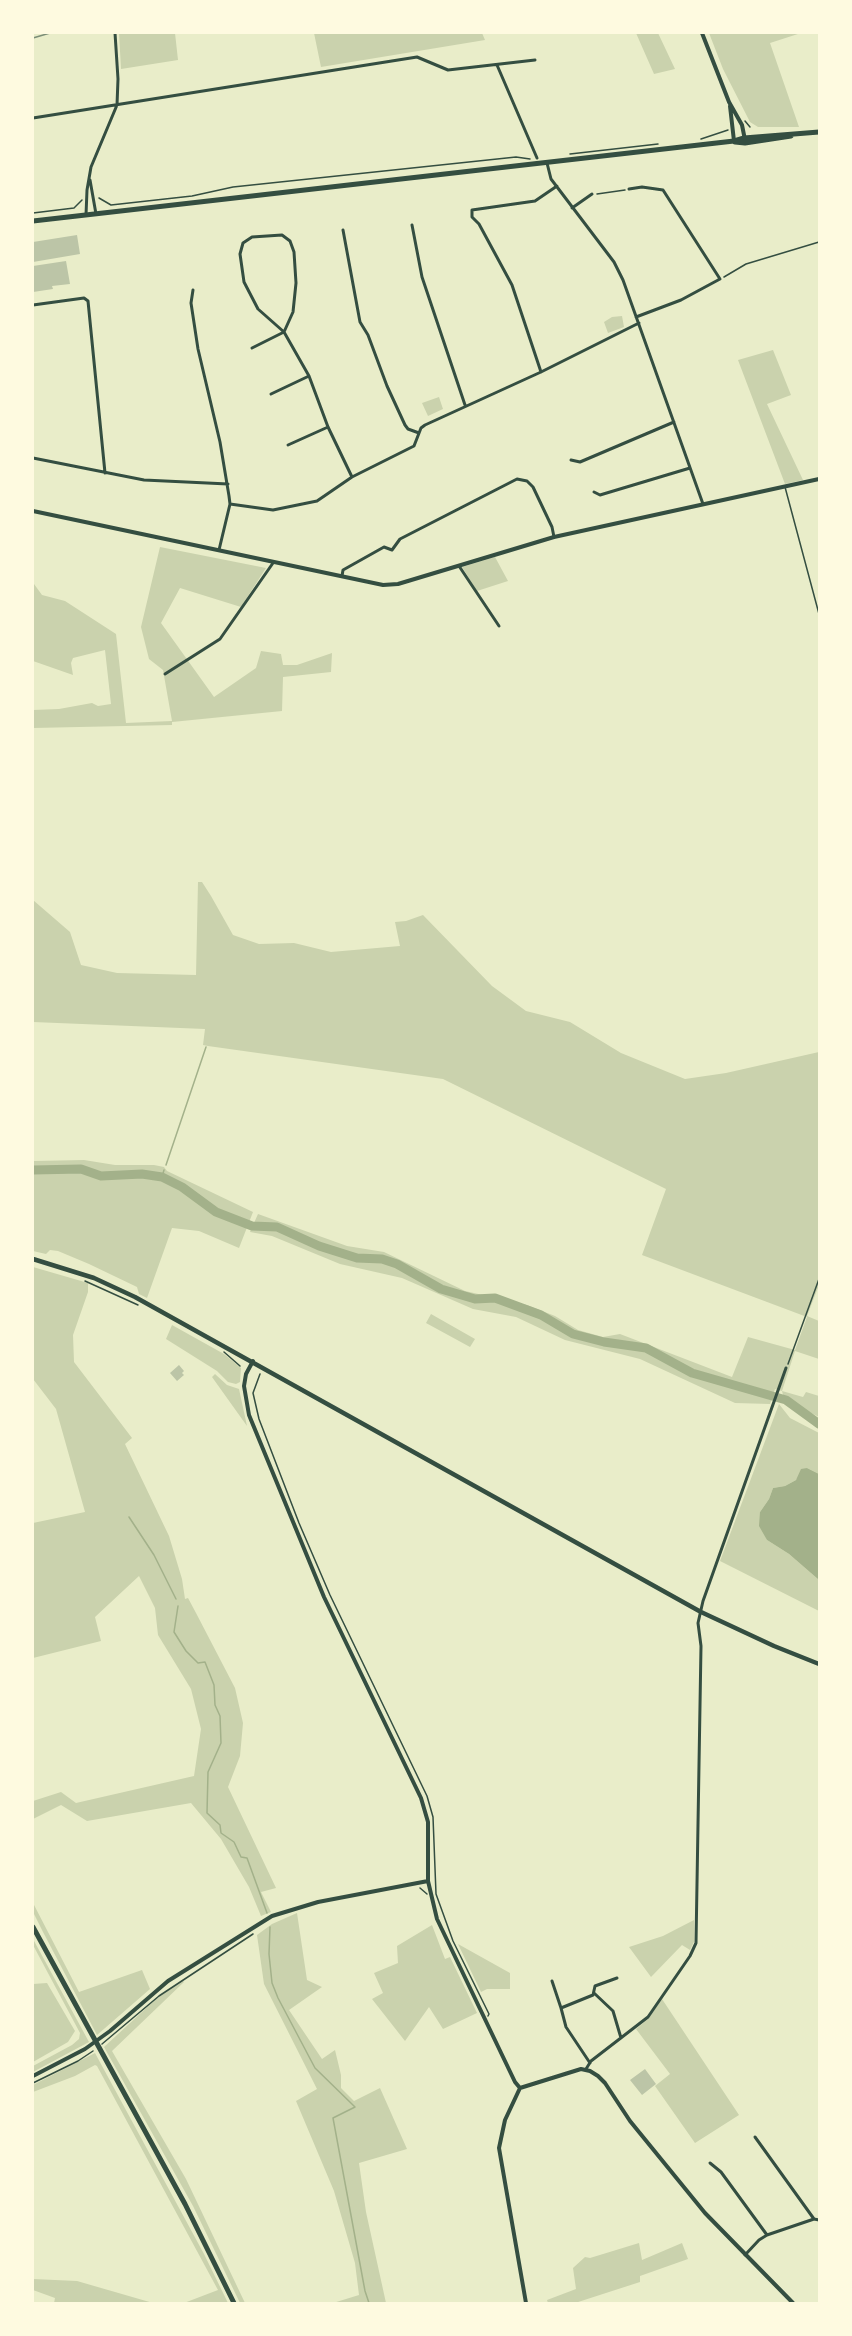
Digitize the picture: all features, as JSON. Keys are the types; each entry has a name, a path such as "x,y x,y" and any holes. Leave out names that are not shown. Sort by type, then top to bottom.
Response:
{"main road":[{"path":"33,221 819,132"},
{"path":"33,1259 82,1274 123,1291 700,1612 819,1664"},
{"path":"33,1927 185,2204 234,2303"}],"street":[{"path":"87,215 89,175 117,105 115,33"},
{"path":"702,33 729,102 742,124 745,140"},
{"path":"33,118 417,57 448,70 535,60"},
{"path":"497,65 537,158"},
{"path":"729,102 734,141"},
{"path":"547,163 549,174 614,262 623,280 703,504"},
{"path":"89,175 96,214"},
{"path":"541,372 512,285 479,224 472,217 472,210 535,201 557,186"},
{"path":"629,189 663,190 720,279 694,294 636,317"},
{"path":"572,208 592,194"},
{"path":"412,225 422,277 465,405"},
{"path":"343,230 360,322 368,335 387,386 405,425 408,429 419,433"},
{"path":"252,348 284,332 293,312 295,262 292,245 288,238 282,235 249,238 243,243 240,254 248,292 258,309 284,332 309,376 328,426 352,477"},
{"path":"193,290 191,303 198,349 228,484 230,504 219,550"},
{"path":"33,305 84,298 88,301 105,473"},
{"path":"230,504 260,510 297,507 317,501 352,477 414,446 425,424 541,372 639,323"},
{"path":"271,394 309,376"},
{"path":"571,460 580,462 674,422"},
{"path":"288,445 328,426"},
{"path":"33,458 156,482 228,484"},
{"path":"594,492 600,495 690,468"},
{"path":"33,511 342,577 391,585 554,537 819,478"},
{"path":"342,577 343,570 384,547 392,550 400,539 517,479 526,481 533,487 552,527 554,537"},
{"path":"165,674 220,639 273,562"},
{"path":"459,566 499,626"},
{"path":"252,1361 244,1386 249,1415 324,1597 421,1798 428,1822 428,1881 437,1919 515,2082 520,2088"},
{"path":"526,2303 499,2148 505,2120 520,2088 586,2069 590,2063 648,2017 690,1956 696,1943 701,1646 698,1623 786,1368"},
{"path":"33,2076 85,2049 106,2035 168,1981 272,1916 318,1902 428,1881"},
{"path":"594,1993 595,1986 617,1978"},
{"path":"552,1981 566,2027 590,2063"},
{"path":"594,1993 613,2011 621,2038"},
{"path":"561,2008 594,1993"},
{"path":"586,2069 605,2084 638,2130 705,2213 792,2303"},
{"path":"745,2255 767,2235 817,2220 755,2137"},
{"path":"710,2163 721,2172 767,2235"}],"lane":[{"path":"785,486 819,614"}],"path":[{"path":"697,140 729,130"},
{"path":"561,155 658,144"},
{"path":"98,198 111,205 192,196 233,187 516,157 537,158"},
{"path":"592,194 629,189"},
{"path":"33,213 74,208 83,200"},
{"path":"720,279 746,264 819,242"},
{"path":"786,1368 819,1279"},
{"path":"83,1280 144,1308"},
{"path":"224,1353 240,1366"},
{"path":"260,1374 253,1393 259,1419 299,1523 330,1595 427,1796 434,1816 436,1894 453,1941 489,2014 485,2020"},
{"path":"419,1887 423,1888 425,1894 436,1894"},
{"path":"33,2083 89,2054 159,1996 256,1931"}],"shaded area":[{"path":"119,33 175,33 178,60 121,69"},
{"path":"314,33 482,33 485,40 321,67"},
{"path":"636,33 658,33 675,69 654,74"},
{"path":"709,33 801,33 770,43 799,127 758,127 750,122 723,69"},
{"path":"622,316 624,327 608,333 604,322 612,317"},
{"path":"773,350 791,395 767,404 803,480 785,484 738,360"},
{"path":"439,397 443,409 428,416 422,403"},
{"path":"160,547 266,568 241,607 180,588 161,623 214,697 256,668 261,651 281,654 283,665 297,665 332,653 331,672 283,677 282,711 172,722 172,725 33,728 33,710 59,709 92,703 98,706 111,704 105,650 73,658 71,663 73,675 33,661 34,584 42,595 65,601 116,634 126,723 172,721 163,670 149,659 141,627"},
{"path":"495,557 508,581 477,591 462,567"},
{"path":"198,882 202,882 233,935 259,944 294,943 331,952 400,946 395,922 423,915 492,986 526,1011 570,1022 621,1053 685,1079 726,1073 819,1052 819,1285 807,1316 819,1321 819,1359 795,1351 782,1391 775,1389 770,1404 735,1403 640,1359 565,1340 516,1317 473,1309 402,1278 340,1264 272,1236 250,1232 258,1214 347,1246 384,1252 465,1291 527,1305 555,1316 578,1330 603,1337 620,1334 732,1377 748,1337 795,1350 807,1317 642,1255 666,1189 443,1079 203,1045 205,1029 33,1022 33,900 70,932 81,965 117,973 196,975"},
{"path":"84,1160 115,1165 164,1167 167,1171 253,1212 239,1248 199,1231 172,1228 147,1298 139,1294 137,1287 58,1251 50,1250 46,1254 33,1251 33,1161"},
{"path":"33,1267 88,1283 88,1292 73,1335 74,1362 132,1438 125,1444 169,1536 182,1579 185,1599 188,1598 235,1688 243,1723 240,1756 228,1787 276,1888 261,1892 271,1912 261,1916 249,1887 221,1839 191,1803 87,1821 61,1805 33,1819 33,1801 61,1792 76,1803 194,1776 201,1729 191,1689 158,1635 155,1608 139,1576 95,1617 101,1641 33,1658 33,1523 85,1512 56,1409 33,1379"},
{"path":"431,1314 475,1339 470,1347 426,1323"},
{"path":"172,1325 224,1354 241,1368 240,1382 236,1384 228,1382 217,1371 166,1339"},
{"path":"215,1374 227,1385 239,1389 247,1426 212,1377"},
{"path":"782,1391 803,1397 806,1392 819,1396 819,1417 795,1405 783,1395"},
{"path":"779,1404 790,1418 819,1433 819,1474 807,1468 796,1480 785,1486 773,1488 760,1512 767,1540 789,1554 819,1580 819,1611 720,1561"},
{"path":"807,1468 819,1474 819,1580 789,1554 767,1540 759,1526 760,1512 773,1488 785,1486 796,1480 801,1469"},
{"path":"33,1903 79,1992 142,1970 150,1989 97,2035 33,1912"},
{"path":"297,1913 307,1980 322,1987 289,2010 322,2059 335,2050 341,2075 341,2088 354,2101 380,2088 407,2149 359,2163 366,2212 386,2303 333,2303 359,2295 355,2263 334,2191 296,2101 317,2089 264,1984 257,1935 272,1924"},
{"path":"694,1920 694,1942 690,1950 682,1945 651,1977 629,1947 663,1936"},
{"path":"432,1925 445,1959 450,1957 477,2013 443,2029 429,2007 405,2041 372,1999 383,1993 374,1973 398,1963 397,1946"},
{"path":"33,1939 89,2042 33,2072 33,2066 72,2045 79,2039 80,2033 33,1945"},
{"path":"458,1944 510,1973 510,1989 487,1989 481,1992"},
{"path":"182,1980 184,1982 112,2051 186,2179 245,2303 240,2303 193,2206 104,2047 155,2000"},
{"path":"47,1983 75,2031 68,2042 33,2062 33,1984"},
{"path":"662,1999 739,2115 695,2143 655,2086 670,2074 636,2029 648,2019"},
{"path":"95,2053 204,2254 228,2303 184,2303 218,2290 97,2066 33,2092 33,2085"},
{"path":"639,2243 642,2260 682,2243 688,2259 640,2276 640,2282 575,2303 548,2303 547,2300 576,2289 573,2268 585,2257 590,2258"},
{"path":"33,2279 77,2281 153,2303 54,2303 55,2298 33,2290"}],"building":[{"path":"77,235 80,254 33,262 33,242"},
{"path":"66,261 70,284 52,286 53,289 33,292 33,266"},
{"path":"179,1365 184,1375 177,1381 170,1373"},
{"path":"645,2069 656,2084 642,2095 630,2080"}],"waterway":[{"path":"166,1165 206,1047"},
{"path":"33,1170 81,1169 101,1176 142,1174 162,1177 182,1187 216,1212 252,1226 277,1227 319,1246 357,1258 382,1259 397,1264 441,1289 475,1299 495,1298 541,1315 573,1334 604,1342 646,1348 692,1373 786,1400 819,1424"},
{"path":"162,1177 164,1170"},
{"path":"129,1517 154,1555 176,1599"},
{"path":"178,1606 174,1632 186,1651 198,1663 205,1662 214,1685 215,1705 220,1716 221,1743 208,1772 207,1813 220,1825 221,1833 234,1842 241,1857 247,1858 267,1913"},
{"path":"270,1927 269,1954 272,1983 278,1998 315,2068 355,2107 333,2118 369,2303"}],"railway":[{"path":"33,38 50,33"}]}
